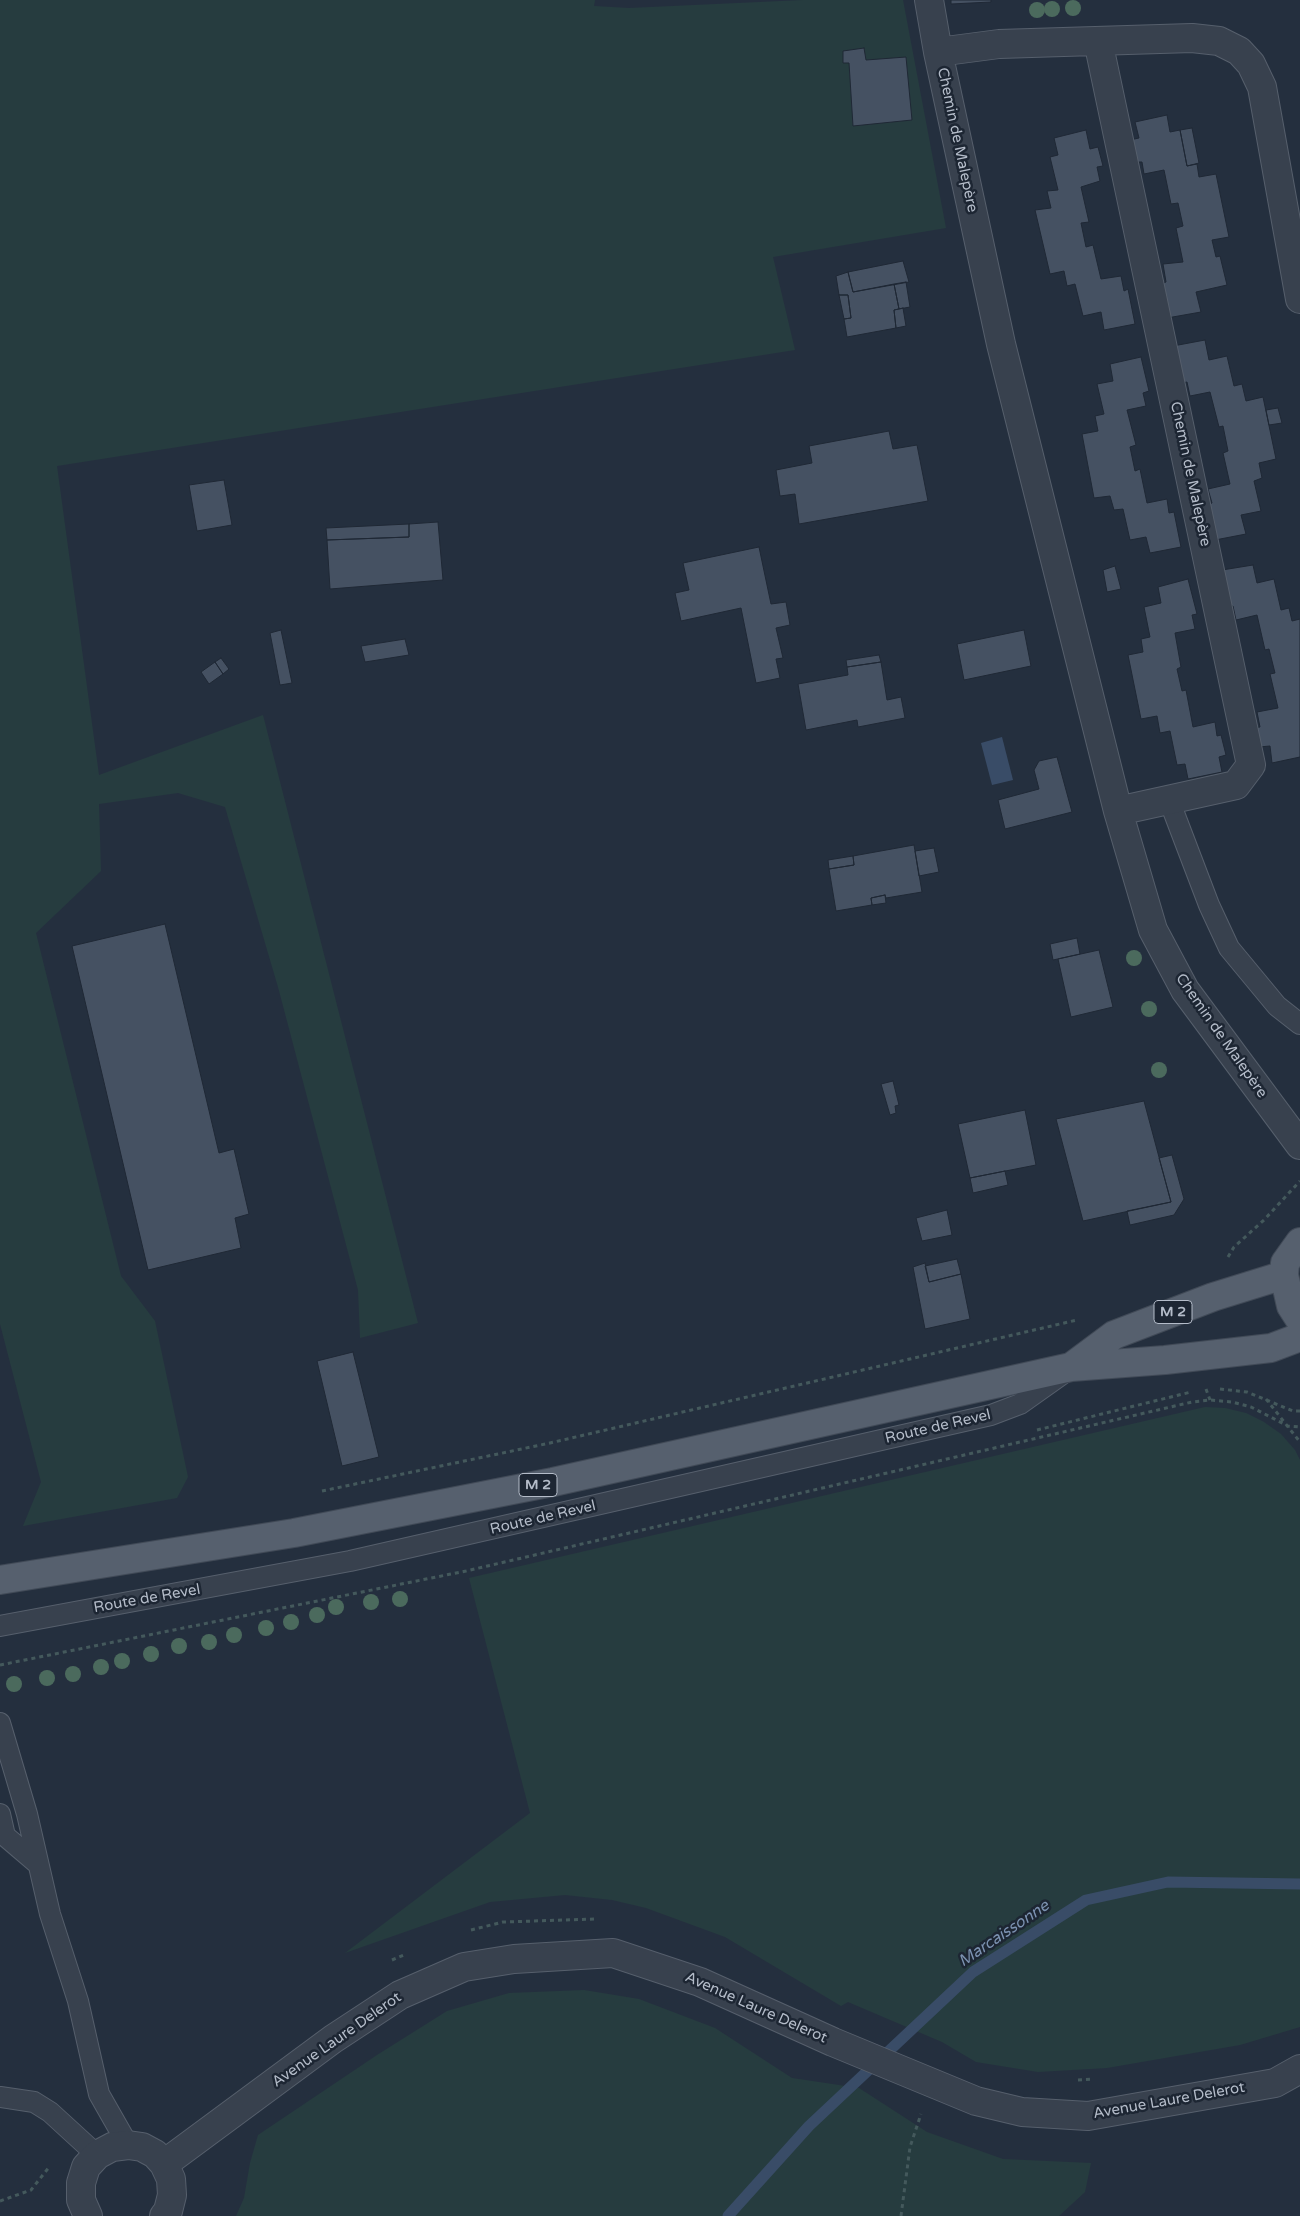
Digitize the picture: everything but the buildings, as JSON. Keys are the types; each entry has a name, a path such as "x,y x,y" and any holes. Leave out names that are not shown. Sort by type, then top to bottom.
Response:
{"main road":[{"path":"1300,1242 1285,1262 1284,1275 1291,1306 1300,1320"},
{"name":"Route de Revel","path":"1072,1367 1114,1335 1213,1297 1284,1275"},
{"name":"Route de Revel","path":"0,1580 294,1533 505,1491 1072,1367 1165,1360 1271,1348 1300,1337"}],"street":[{"name":"Chemin de Malepère","path":"930,0 938,52 1001,344 1118,811 1154,930 1185,990 1299,1149"},
{"name":"Chemin de Malepère","path":"938,52 999,44 1192,38 1219,41 1239,51 1251,64 1262,87 1300,299"},
{"name":"Chemin de Malepère","path":"1098,41 1252,765 1236,785 1118,811"},
{"name":"Avenue Laure Delerot","path":"164,2164 333,2039 400,1995 464,1967 514,1958 613,1954 700,1982 833,2042 976,2101 1022,2112 1088,2116 1288,2086 1300,2069"},
{"path":"64,2216 88,2216 81,2200 81,2183 86,2167 97,2155 112,2147 128,2145 142,2147 155,2154 164,2164 172,2179 172,2195 168,2211 164,2216"}],"lane":[{"path":"1169,800 1209,905 1229,948 1277,1006 1300,1024"},
{"name":"Route de Revel","path":"0,1626 350,1561 991,1415 1020,1404 1072,1367"},
{"path":"0,1722 27,1814 50,1914 78,2001 99,2094 128,2145"},
{"path":"0,1814 5,1836 38,1864"},
{"path":"0,2097 34,2102 50,2112 97,2155"}],"path":[{"path":"1225,1262 1234,1247 1264,1220 1300,1181"},
{"path":"322,1491 550,1443 1086,1318"},
{"path":"1227,1389 1247,1392 1266,1398 1293,1411 1300,1410"},
{"path":"1266,1398 1300,1442"},
{"path":"0,1665 466,1571 1192,1402 1210,1400 1232,1402 1251,1407 1288,1426 1300,1427"},
{"path":"1071,2081 1098,2079"},
{"path":"901,2216 910,2147 918,2124"}],"green space":[{"path":"0,0 595,0 594,6 629,8 803,0 903,0 946,228 773,257 795,350 57,466 99,775 263,715 418,1323 360,1338 358,1290 278,987 225,807 178,793 99,804 101,871 36,933 121,1276 155,1321 188,1477 177,1498 23,1526 41,1482 0,1324"},
{"path":"1205,1407 1225,1408 1246,1413 1264,1422 1281,1434 1295,1450 1300,1460 1300,2027 1240,2045 1107,2068 1038,2072 976,2062 942,2042 848,2002 841,2006 725,1937 646,1908 612,1900 565,1895 490,1902 345,1953 530,1813 469,1578"},
{"path":"584,1990 639,1999 715,2028 792,2078 859,2088 927,2132 1003,2159 1091,2163 1085,2192 1059,2216 236,2216 244,2198 250,2163 258,2135 377,2055 447,2011 509,1993"}],"water":[{"path":"1002,737 1013,780 992,785 981,743"}],"waterway":[{"name":"Marcaissonne","path":"728,2216 809,2126 973,1972 1086,1900 1168,1882 1300,1884"}]}
